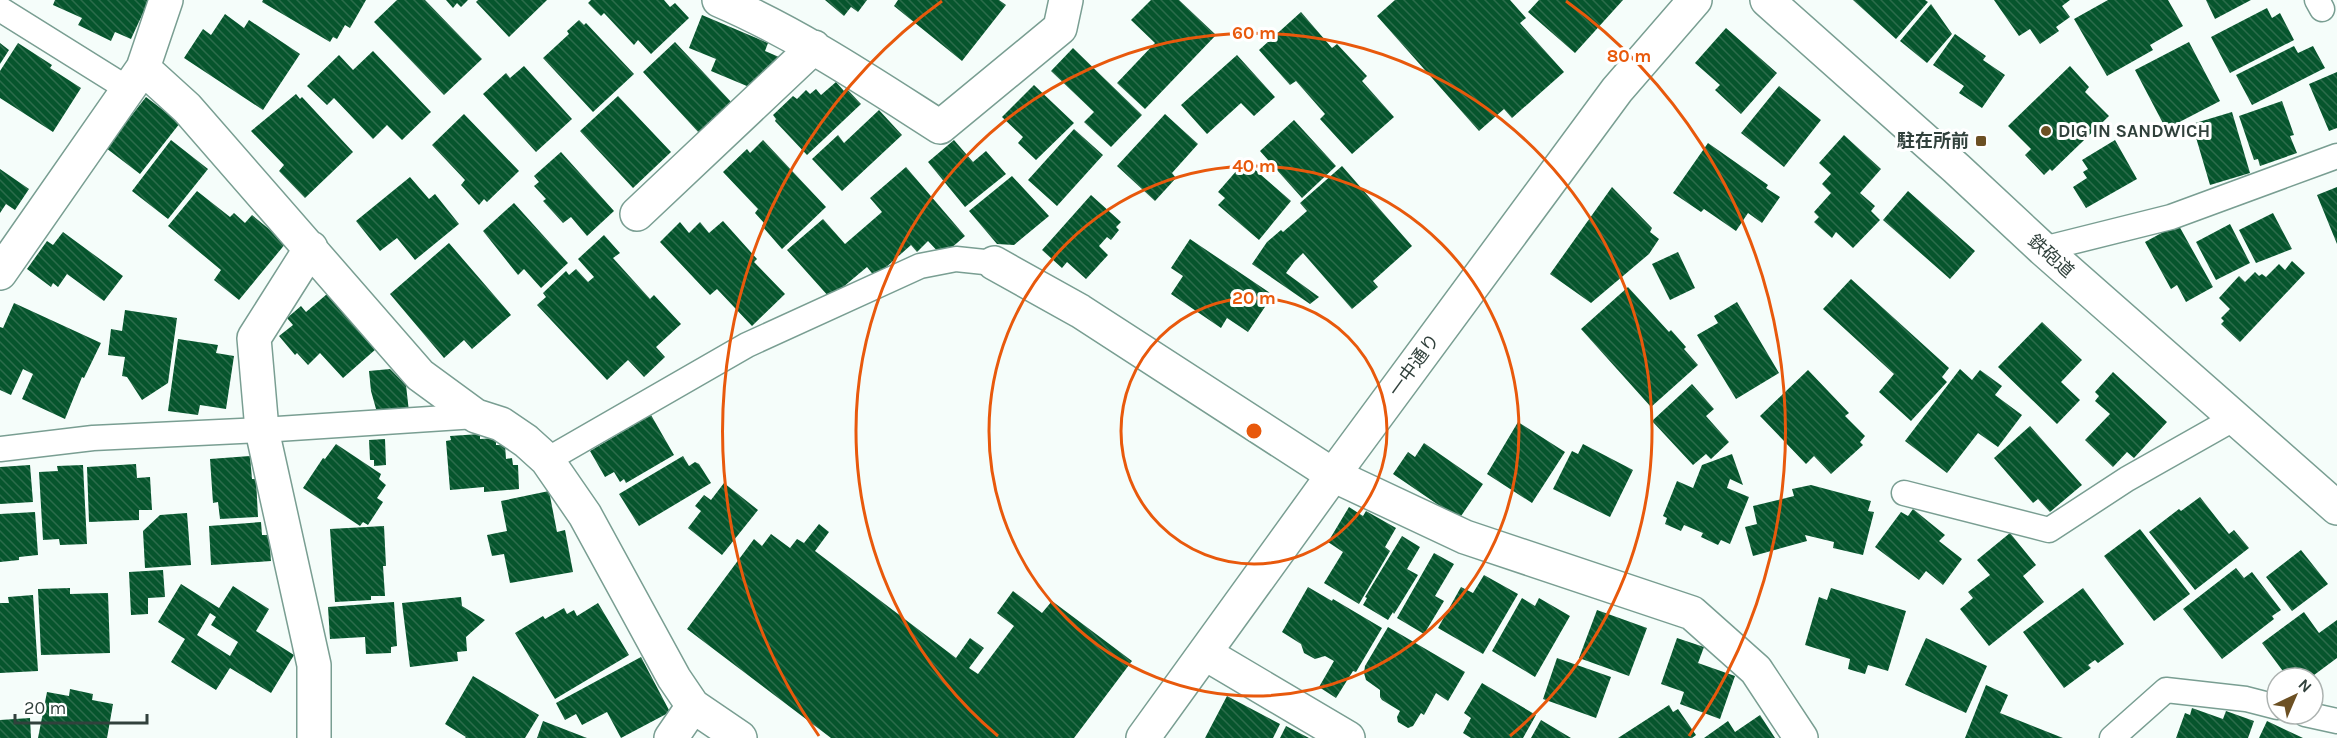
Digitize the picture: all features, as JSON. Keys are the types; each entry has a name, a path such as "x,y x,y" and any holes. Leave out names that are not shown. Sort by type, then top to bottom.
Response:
{"street":[{"path":"0,273 136,78 166,0"},
{"path":"719,0 758,17 814,47 939,127 1060,28 1066,0"},
{"name":"一中通り","path":"1143,738 1206,654 1333,475 1617,90 1695,0"},
{"name":"鉄砲道","path":"1767,0 1956,168 2043,249 2337,508"},
{"path":"637,214 814,47"},
{"path":"136,78 187,108 420,375 476,416 501,424 526,441 547,460 585,516 674,678 693,706 740,738"},
{"path":"311,248 254,338 262,430 314,664 314,738"},
{"path":"994,263 1080,310 1333,475 1465,537 1692,613 1756,670 1801,738"},
{"path":"1206,654 1348,738"},
{"path":"671,738 693,706"}],"lane":[{"path":"0,9 136,78"},
{"path":"2043,249 2172,217 2337,156"},
{"path":"547,460 747,345 920,266 956,259 994,263"},
{"path":"0,449 93,438 476,416"},
{"path":"1904,494 2049,530 2127,479 2235,418"},
{"path":"2112,738 2166,690 2246,699 2265,704"}],"building":[{"path":"55,0 149,0 131,39 115,32 111,41 78,25 82,18 53,5"},
{"path":"263,0 366,0 350,28 345,25 337,39 333,37 330,42 262,2"},
{"path":"397,0 425,0 482,59 444,95 374,22"},
{"path":"446,0 468,0 461,7 457,3 453,8"},
{"path":"478,0 547,0 509,37 476,2"},
{"path":"591,0 664,0 670,7 675,3 689,18 651,54 638,40 634,45 604,13 601,16 588,3"},
{"path":"825,0 867,0 858,12 851,7 844,16"},
{"path":"898,0 999,0 1006,5 962,61 894,6"},
{"path":"1151,0 1179,0 1216,35 1145,109 1117,83 1155,43 1131,20"},
{"path":"1395,0 1510,0 1526,18 1520,23 1564,72 1512,118 1504,109 1479,131 1377,16"},
{"path":"1539,0 1623,0 1575,53 1528,12"},
{"path":"1853,0 1925,0 1928,2 1896,39"},
{"path":"1994,0 2070,0 2062,6 2070,17 2056,27 2059,31 2040,44 2030,29 2019,36"},
{"path":"2108,0 2168,0 2183,26 2150,45 2153,50 2107,76 2074,19"},
{"path":"2206,0 2251,0 2215,19"},
{"path":"1931,4 1952,34 1927,63 1900,41"},
{"path":"2267,8 2272,18 2280,13 2294,40 2230,73 2211,37"},
{"path":"1301,12 1332,48 1337,44 1367,76 1362,81 1394,117 1352,154 1320,119 1325,114 1296,81 1290,85 1259,50"},
{"path":"225,14 244,28 249,20 300,54 263,110 184,58 203,29 211,35"},
{"path":"702,15 768,43 765,51 786,60 754,89 711,71 716,59 689,48"},
{"path":"579,20 584,25 586,23 634,74 593,112 543,58 569,34 567,31"},
{"path":"1726,28 1777,73 1741,114 1715,90 1720,85 1695,63"},
{"path":"1955,34 1986,56 1983,60 2005,75 1982,108 1959,93 1964,86 1933,65"},
{"path":"675,42 733,104 700,134 643,72"},
{"path":"2189,42 2220,101 2166,129 2135,70"},
{"path":"0,43 9,50 0,64"},
{"path":"18,43 52,65 50,68 81,88 53,132 0,98 0,71"},
{"path":"2294,46 2298,53 2313,46 2325,68 2252,105 2236,75"},
{"path":"1073,48 1142,115 1111,147 1084,122 1094,112 1051,71"},
{"path":"373,51 431,112 402,140 387,125 373,139 334,98 327,105 307,86 339,55 353,70"},
{"path":"1237,55 1275,97 1254,116 1241,103 1207,134 1181,105"},
{"path":"524,66 572,119 536,152 483,94 506,73 510,78"},
{"path":"2070,66 2089,87 2085,92 2109,116 2052,171 2050,169 2044,175 2025,155 2031,149 2008,126"},
{"path":"2337,72 2337,128 2329,131 2309,84"},
{"path":"836,82 844,91 846,88 861,104 807,155 775,121 773,115 793,96 797,99 806,90 810,94 816,89 821,95"},
{"path":"1034,85 1074,123 1036,160 1018,143 1023,137 1002,117"},
{"path":"1779,86 1821,120 1784,167 1741,133"},
{"path":"296,94 300,99 302,97 353,152 305,198 279,171 284,165 251,131"},
{"path":"618,96 671,152 633,188 580,131"},
{"path":"146,97 180,123 140,174 106,148"},
{"path":"2282,101 2294,135 2290,136 2297,153 2260,166 2258,159 2254,160 2239,116"},
{"path":"879,110 902,135 842,191 812,159 838,135 844,143"},
{"path":"2232,112 2250,173 2210,185 2192,124"},
{"path":"464,114 519,171 487,202 484,199 479,205 461,185 465,180 432,145"},
{"path":"1165,114 1198,144 1172,173 1176,178 1155,201 1117,166"},
{"path":"1294,120 1336,166 1302,198 1260,151"},
{"path":"1074,129 1103,155 1057,206 1028,180"},
{"path":"1844,135 1881,169 1860,193 1875,206 1871,211 1880,220 1853,248 1836,232 1832,238 1814,222 1819,217 1814,212 1831,193 1822,184 1831,174 1819,163"},
{"path":"171,140 208,169 168,219 132,191"},
{"path":"763,140 826,207 782,249 762,226 764,223 755,213 758,209 723,172 747,149 750,153"},
{"path":"954,140 973,162 986,151 1006,174 965,207 928,162"},
{"path":"2115,140 2137,179 2086,208 2073,187 2087,178 2083,172 2088,169 2082,160"},
{"path":"1708,143 1768,185 1766,188 1780,197 1762,223 1748,213 1736,231 1704,209 1701,212 1673,193"},
{"path":"561,152 614,211 587,236 571,217 563,223 543,201 546,199 534,186 539,182 534,176"},
{"path":"1245,161 1291,201 1259,240 1218,205 1225,198 1218,192"},
{"path":"1342,166 1412,246 1373,281 1378,287 1352,309 1303,253 1286,273 1319,297 1310,304 1252,264 1267,242 1281,230 1283,232 1307,211 1300,203"},
{"path":"906,167 965,236 942,256 928,241 917,252 911,245 875,277 867,267 830,298 787,250 823,219 845,244 882,212 870,198"},
{"path":"0,169 29,189 15,210 6,204 0,213"},
{"path":"1012,176 1049,216 1014,245 997,244 969,211"},
{"path":"410,177 429,199 435,194 459,224 415,260 397,238 380,251 356,221"},
{"path":"1612,187 1652,228 1650,232 1659,239 1649,254 1591,303 1550,274"},
{"path":"2337,187 2337,244 2317,195"},
{"path":"197,191 230,217 234,213 245,223 252,215 286,243 239,300 214,280 221,270 168,226"},
{"path":"1908,191 1975,251 1950,279 1883,220"},
{"path":"1091,195 1121,222 1116,227 1119,230 1111,240 1107,237 1099,246 1108,255 1086,279 1067,262 1062,268 1042,250"},
{"path":"514,203 568,263 541,288 524,269 518,275 483,231"},
{"path":"2273,213 2292,249 2256,263 2239,230"},
{"path":"723,221 757,259 754,262 785,294 752,326 717,289 710,295 660,242 680,222 689,233 700,222 709,233"},
{"path":"2178,224 2213,287 2186,302 2177,285 2171,289 2145,242"},
{"path":"2230,224 2250,263 2216,280 2196,242"},
{"path":"63,232 123,276 104,301 67,274 58,287 53,283 51,287 27,269 47,241 53,245"},
{"path":"604,235 620,253 613,258 650,299 654,295 681,324 656,347 665,357 644,377 628,360 607,380 537,305 546,297 543,293 566,271 569,275 576,269 588,282 594,277 578,259"},
{"path":"1190,239 1273,295 1248,332 1227,318 1221,328 1171,294 1183,276 1171,268"},
{"path":"449,243 511,315 472,349 464,340 444,358 390,294"},
{"path":"1678,252 1695,288 1670,300 1652,264"},
{"path":"2292,261 2305,273 2240,342 2221,324 2224,321 2221,318 2230,309 2219,298 2239,276 2245,282 2255,272 2259,276 2262,274 2266,277 2279,264 2285,270"},
{"path":"1851,279 1949,368 1942,377 1947,382 1911,421 1879,392 1894,374 1823,309"},
{"path":"1628,287 1669,332 1671,330 1698,365 1651,407 1581,329"},
{"path":"327,294 376,349 343,378 320,353 308,365 297,353 295,355 279,336 293,325 287,318 301,306 306,312"},
{"path":"1737,302 1779,373 1736,399 1697,335 1718,323 1714,316"},
{"path":"14,303 101,343 84,378 82,377 65,419 22,399 33,374 23,369 11,395 0,390 0,327 3,328"},
{"path":"125,310 177,318 168,383 142,400 127,377 122,376 125,357 108,355 111,329 122,331"},
{"path":"2042,322 2082,360 2061,382 2080,400 2057,424 1998,367"},
{"path":"178,339 218,345 216,353 234,356 226,409 200,405 198,415 168,411"},
{"path":"390,369 406,385 409,412 378,416 371,391 369,371"},
{"path":"1960,369 1972,380 1980,370 2002,386 1995,395 2022,415 1998,447 1978,433 1947,473 1905,441"},
{"path":"1808,370 1849,413 1845,416 1865,436 1860,442 1863,445 1831,474 1814,456 1806,464 1760,416"},
{"path":"2113,372 2167,422 2134,458 2127,452 2113,467 2085,440 2110,414 2095,401 2099,396 2095,392"},
{"path":"1692,384 1714,409 1706,416 1729,442 1711,459 1706,454 1693,465 1652,421"},
{"path":"651,415 674,455 626,483 624,479 620,482 614,472 605,477 590,451"},
{"path":"1518,422 1565,452 1532,503 1487,474"},
{"path":"2030,426 2082,485 2050,512 2038,499 2033,503 1994,458"},
{"path":"480,434 480,439 496,438 496,445 505,445 506,459 512,458 513,465 518,465 519,489 484,492 484,487 450,490 446,441 451,440 450,436"},
{"path":"385,439 386,465 374,466 374,460 370,460 369,440"},
{"path":"1424,443 1483,484 1459,519 1393,474 1408,452 1415,457"},
{"path":"336,444 381,474 379,479 386,485 377,498 383,502 368,525 363,522 360,526 303,488 323,458 325,459"},
{"path":"1583,444 1633,470 1610,517 1553,489 1572,451 1578,454"},
{"path":"1732,454 1743,485 1730,479 1727,488 1749,497 1730,544 1721,540 1718,545 1701,537 1703,533 1684,525 1681,531 1665,524 1667,518 1663,516 1677,481 1693,488 1702,465"},
{"path":"250,456 252,479 256,479 258,517 220,519 218,502 213,503 210,459"},
{"path":"683,456 689,466 695,462 699,464 711,483 639,526 619,494"},
{"path":"136,464 137,478 150,477 152,510 139,510 139,520 89,522 87,467"},
{"path":"30,465 33,502 0,504 0,467"},
{"path":"83,465 87,544 60,545 59,539 43,540 39,472 58,471 57,466"},
{"path":"724,483 758,510 722,555 688,528 701,511 695,506 704,495 711,500"},
{"path":"1811,485 1871,501 1868,511 1874,512 1863,555 1833,548 1834,542 1805,535 1807,541 1753,556 1745,527 1757,524 1753,506 1794,496 1792,489"},
{"path":"549,491 557,532 565,530 573,572 510,583 504,554 492,556 487,535 507,531 501,501"},
{"path":"2200,497 2229,534 2234,530 2249,548 2195,590 2149,532 2179,509 2181,511"},
{"path":"1349,507 1363,516 1366,511 1396,528 1385,547 1390,551 1359,604 1324,583 1343,552 1328,542"},
{"path":"1913,509 1945,535 1939,541 1962,559 1943,585 1926,571 1919,580 1875,547 1901,512 1908,516"},
{"path":"35,512 38,555 0,562 0,514"},
{"path":"187,513 191,565 145,568 143,531 160,515"},
{"path":"261,522 262,535 269,535 271,561 211,565 209,526"},
{"path":"819,524 829,532 815,551 956,658 970,638 984,648 969,668 978,674 1014,626 997,613 1013,591 1042,613 1052,601 1132,661 1074,738 831,738 687,629 754,539 762,546 771,534 790,548 797,539 804,543"},
{"path":"384,526 385,596 371,596 371,600 335,602 330,529"},
{"path":"2140,529 2190,594 2154,621 2104,556"},
{"path":"2010,533 2036,565 2023,576 2044,602 1989,646 1960,609 1973,598 1968,592 1990,575 1977,560"},
{"path":"1402,536 1420,547 1407,569 1418,575 1388,620 1363,605 1367,598 1365,597"},
{"path":"2301,550 2328,584 2292,611 2266,577"},
{"path":"1434,553 1454,564 1435,596 1444,601 1424,634 1397,618"},
{"path":"2236,568 2244,578 2252,572 2281,610 2272,616 2274,619 2222,659 2183,609"},
{"path":"163,570 165,597 148,598 148,614 131,615 129,572"},
{"path":"1484,575 1518,594 1483,654 1438,628 1461,587 1473,593"},
{"path":"181,584 219,608 233,586 269,609 256,631 294,655 271,693 230,668 216,690 171,662 185,639 158,622","holes":["210,613 216,617 211,625 238,642 230,656 197,635"]},
{"path":"1308,587 1382,628 1356,672 1353,671 1336,698 1319,687 1334,661 1325,656 1315,659 1304,653 1301,644 1282,632"},
{"path":"70,588 70,594 108,593 110,653 41,655 38,589"},
{"path":"1831,588 1906,611 1888,671 1868,665 1865,674 1848,669 1850,659 1805,645 1819,597 1827,600"},
{"path":"2083,588 2124,644 2098,663 2095,660 2088,665 2091,668 2064,688 2023,632"},
{"path":"33,595 38,671 0,673 0,603 9,603 8,597"},
{"path":"461,597 462,606 485,620 466,637 467,651 457,652 458,661 410,667 402,603"},
{"path":"1522,598 1535,606 1539,598 1570,616 1535,677 1492,651"},
{"path":"394,602 397,646 391,647 391,653 366,654 365,637 330,639 328,607"},
{"path":"598,603 629,655 555,699 515,633 543,616 545,619 564,608 567,614 574,610 577,616"},
{"path":"1597,610 1647,628 1629,676 1579,658"},
{"path":"2304,612 2319,633 2337,620 2337,658 2325,667 2279,666 2262,643"},
{"path":"1388,627 1465,672 1448,701 1436,693 1424,715 1421,713 1413,726 1408,728 1398,722 1397,717 1400,711 1382,700 1380,690 1366,680 1364,673 1365,666"},
{"path":"1677,638 1704,647 1698,663 1735,676 1720,719 1680,704 1684,692 1661,684"},
{"path":"1926,638 1987,666 1966,713 1905,685"},
{"path":"641,657 670,712 621,738 607,712 582,725 576,714 565,720 556,703"},
{"path":"1557,658 1611,677 1596,718 1543,699"},
{"path":"473,676 539,715 525,738 465,738 445,724"},
{"path":"1482,683 1536,715 1523,738 1471,738 1463,733 1471,718 1464,713"},
{"path":"1986,685 2008,695 2000,713 2063,738 1965,738"},
{"path":"70,689 93,694 92,700 113,704 107,738 38,738 47,692 69,696"},
{"path":"1227,696 1280,724 1273,738 1205,738"},
{"path":"1669,705 1673,712 1678,709 1696,735 1692,738 1618,738"},
{"path":"2192,708 2223,719 2226,711 2254,721 2248,738 2176,738 2185,713 2190,715"},
{"path":"1760,715 1775,738 1704,738 1728,721 1735,732"},
{"path":"30,718 31,738 0,738 0,720"},
{"path":"1541,720 1571,738 1531,738"},
{"path":"543,721 587,738 537,738"},
{"path":"2265,725 2278,726 2303,738 2259,738"},
{"path":"1286,726 1309,738 1280,738"}],"place":[{"name":"DIG IN SANDWICH","path":"2046,131"},
{"name":"駐在所前","path":"1981,141"}]}
